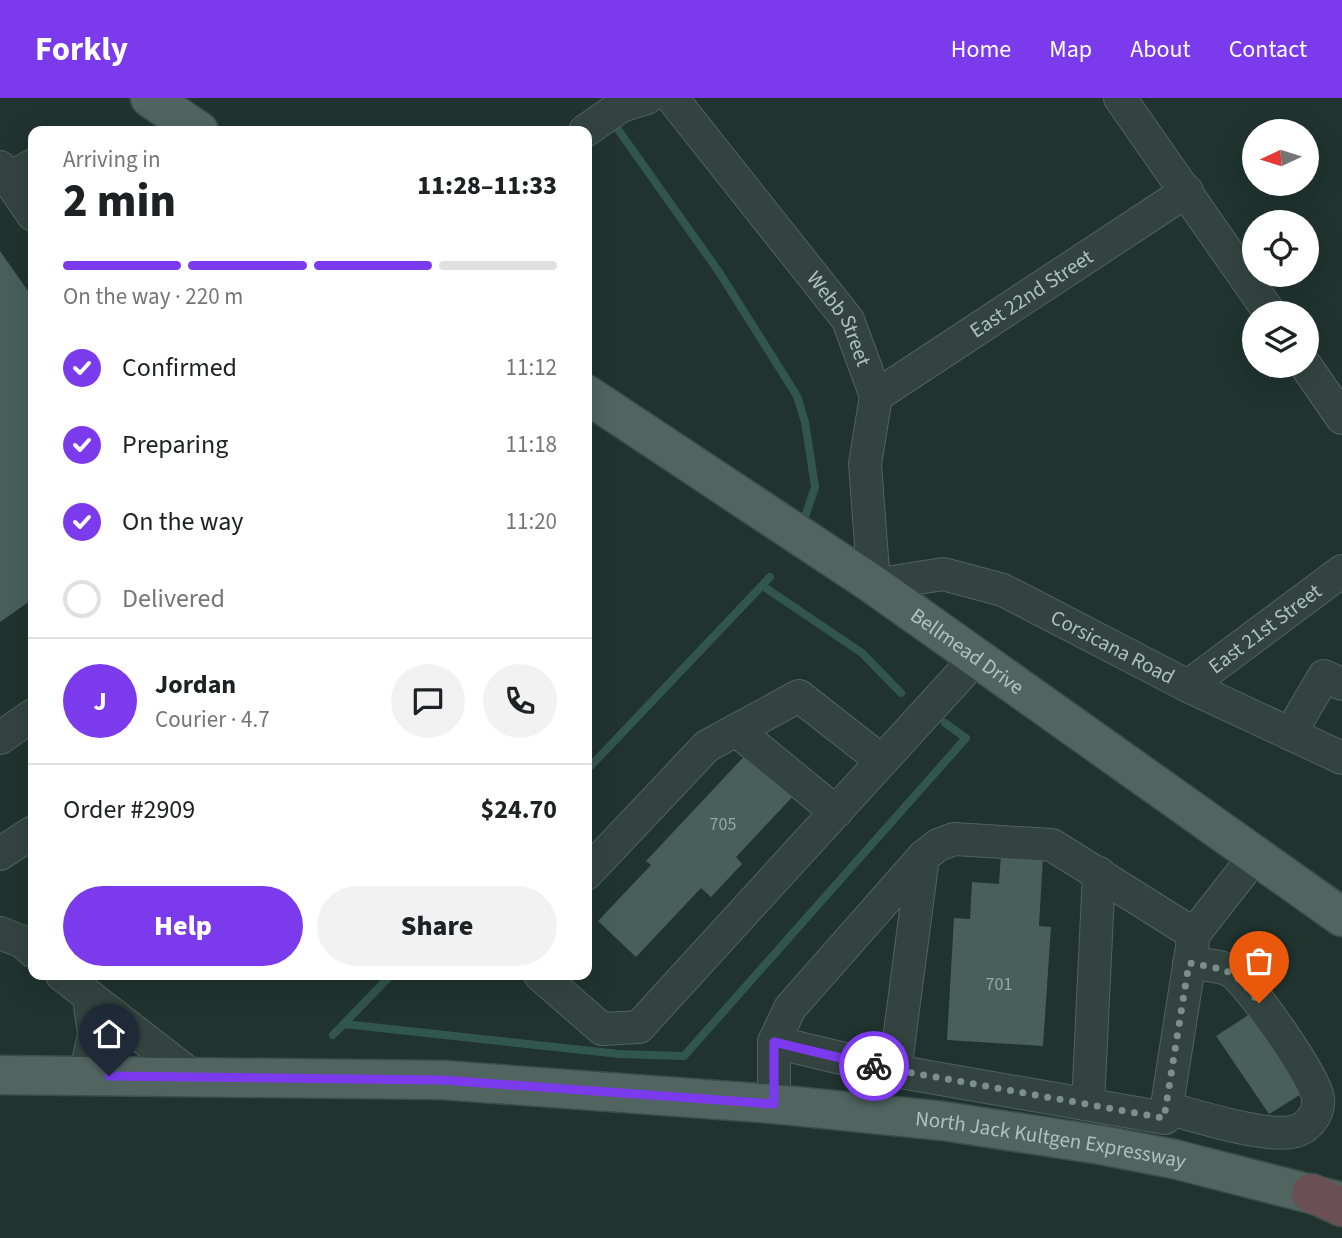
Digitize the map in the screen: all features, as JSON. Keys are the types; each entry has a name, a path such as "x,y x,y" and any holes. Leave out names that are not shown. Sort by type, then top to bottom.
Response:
{"main road":[{"path":"150,98 192,126"},
{"name":"Bellmead Drive","path":"592,398 874,586 1342,917"},
{"name":"North Jack Kultgen Expressway","path":"6,1079 191,1075 349,1081 442,1080 774,1104 943,1121 1101,1145 1174,1159 1332,1201"}],"street":[{"path":"592,126 621,106 648,98"},
{"name":"Webb Street","path":"672,98 848,320 876,396 866,464 874,586"},
{"path":"1120,98 1262,301"},
{"path":"14,170 28,203"},
{"name":"East 22nd Street","path":"876,396 1187,191"},
{"path":"1314,378 1342,418"},
{"name":"East 21st Street","path":"1188,686 1342,571"},
{"name":"Corsicana Road","path":"874,586 943,574 1003,590 1188,686 1342,758"},
{"path":"546,980 602,1029 639,1027 976,658"},
{"path":"1290,734 1324,676 1342,684"},
{"path":"592,868 707,746 799,696 883,761"},
{"path":"0,738 28,718"},
{"path":"736,730 836,812"},
{"path":"0,854 28,835"},
{"path":"774,1104 774,1042 790,1008 923,857 938,845 954,839 1052,845 1099,873 1191,948 1243,981 1306,1070 1318,1098 1317,1112 1307,1125 1294,1132 1274,1132 1166,1108"},
{"path":"774,1042 895,1071 1164,1118 1191,948 1255,856"},
{"path":"895,1071 923,857"},
{"path":"1088,1104 1099,873"},
{"path":"0,933 28,946"},
{"path":"68,980 191,1075"},
{"path":"85,1076 94,1035 89,997"}],"building":[{"path":"0,251 28,291 28,602 0,622"},
{"path":"752,748 797,792 736,857 742,864 711,897 701,888 636,957 598,921 651,865 646,861"},
{"path":"1001,853 1043,856 1039,926 1051,927 1043,1046 947,1040 954,918 970,919 972,882 999,884"},
{"path":"1250,1014 1303,1093 1269,1114 1216,1036"}],"waterway":[{"path":"612,121 719,272 797,396 805,422 815,487 806,514"},
{"path":"592,765 770,577"},
{"path":"763,586 862,653 901,693"},
{"path":"344,1024 619,1054 684,1056 966,738 945,723"},
{"path":"333,1035 386,980"}],"way so far":[{"path":"874,1066 1164,1118 1189,963 1228,970 1243,981 1259,1003"}],"route":[{"path":"109,1076 242,1076 349,1081 442,1080 774,1104 774,1042 874,1066"}]}
